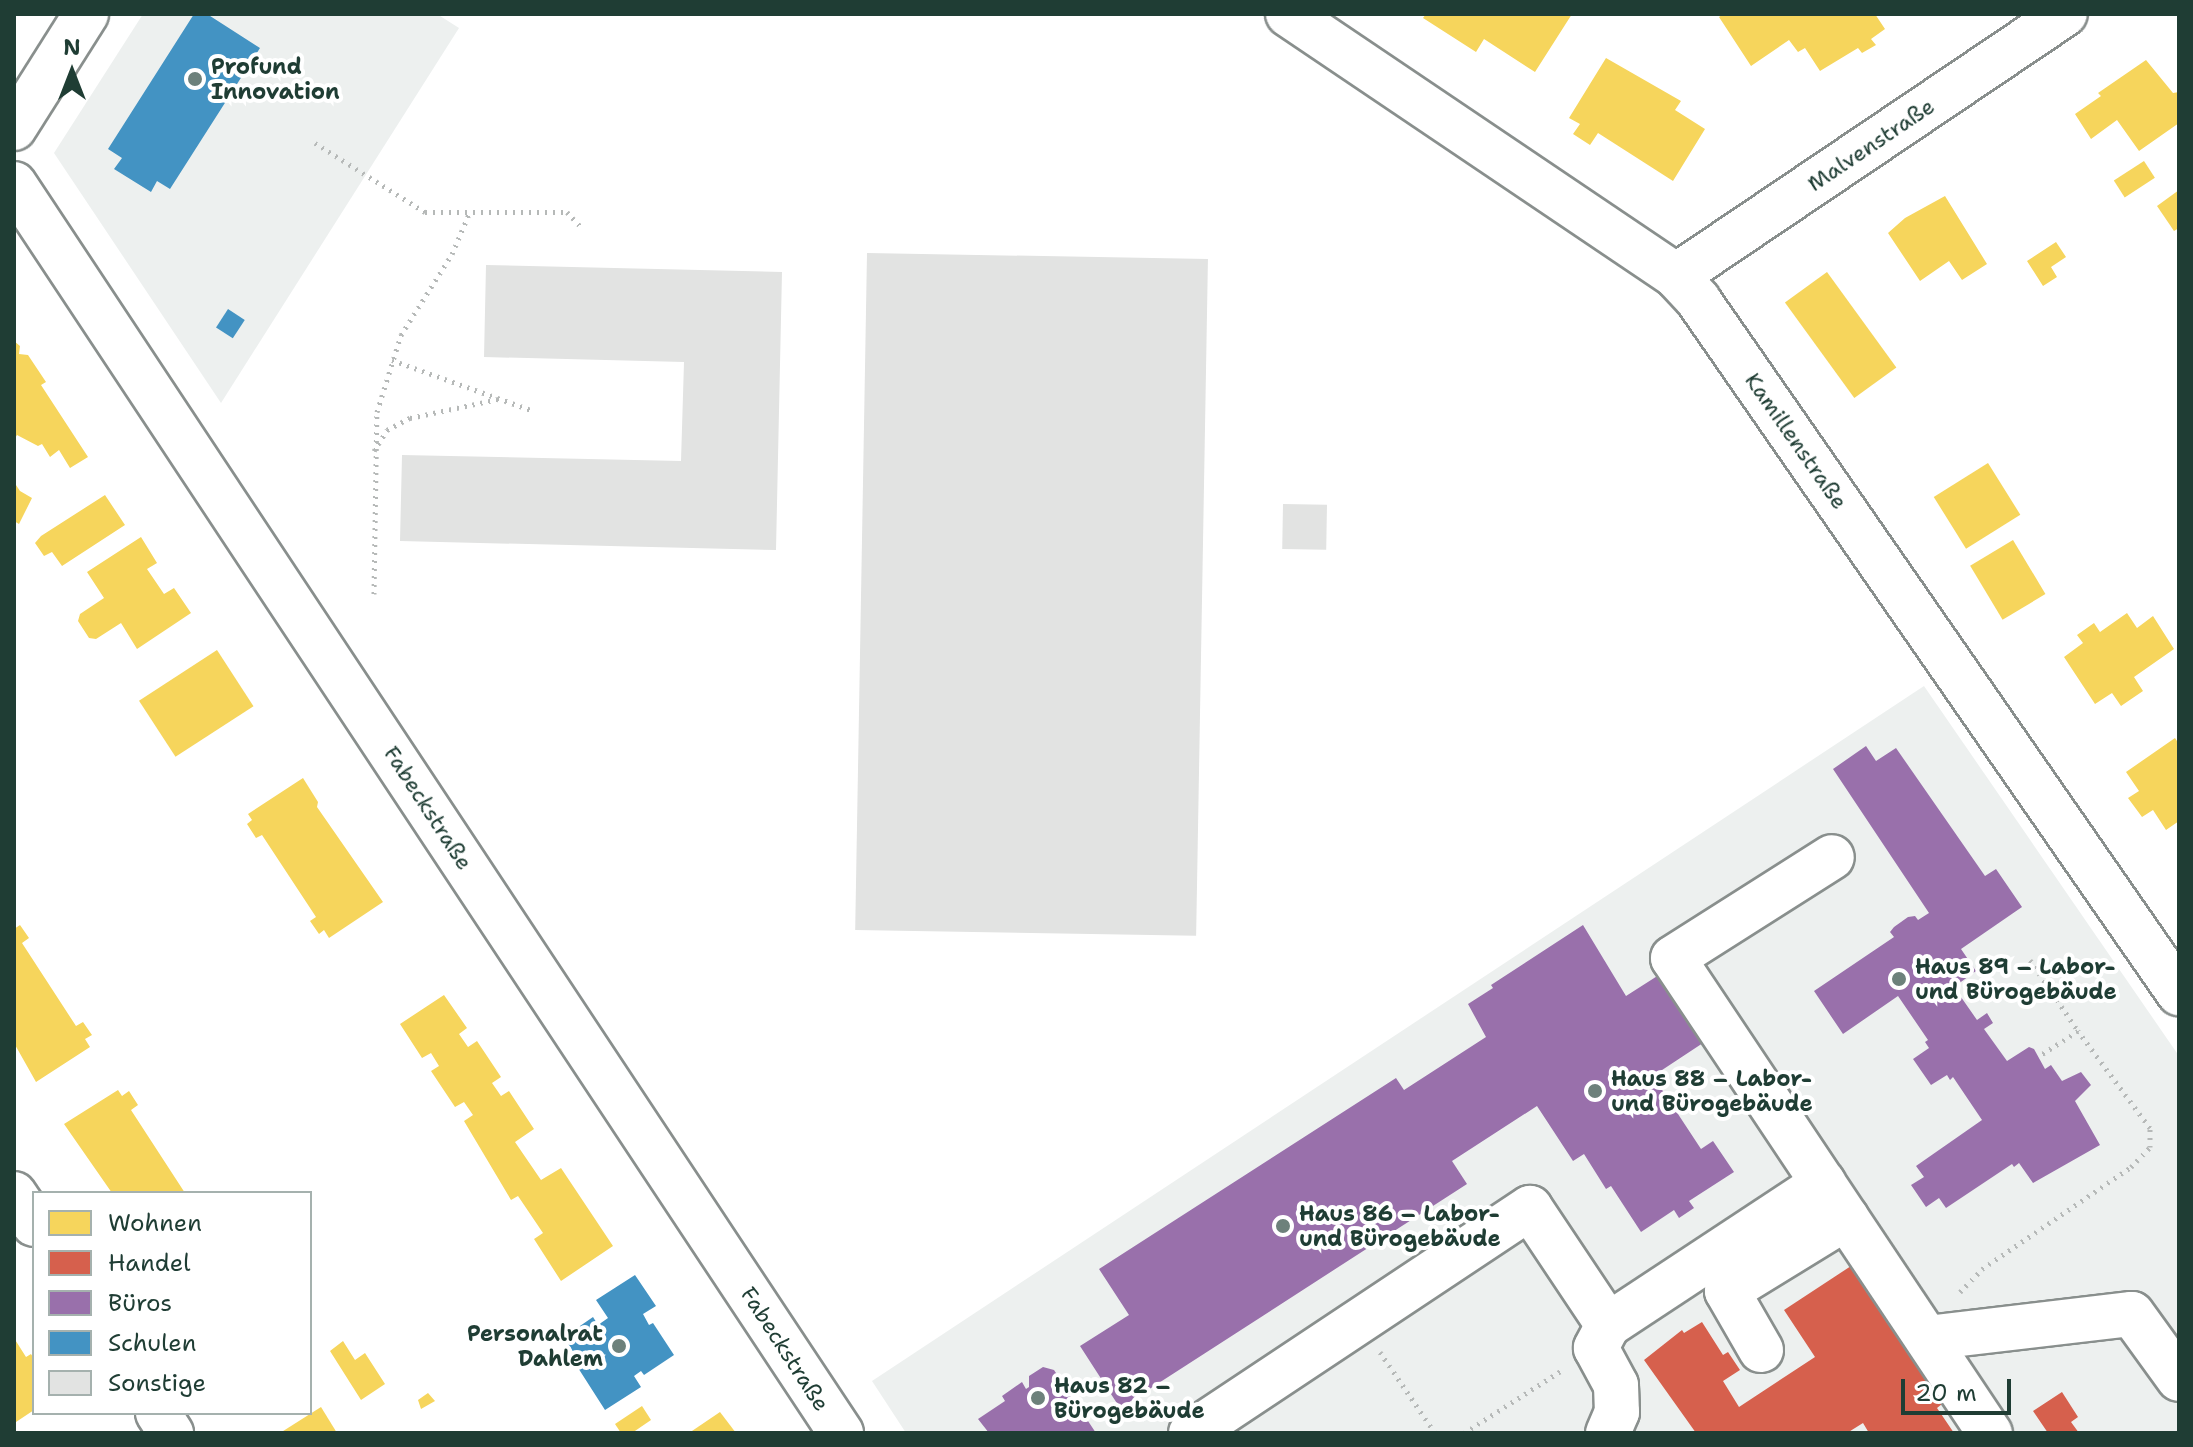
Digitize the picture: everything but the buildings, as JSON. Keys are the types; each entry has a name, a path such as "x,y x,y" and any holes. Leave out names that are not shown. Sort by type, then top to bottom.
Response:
{"street":[{"path":"14,128 86,14"},
{"name":"Kamillenstraße","path":"1288,14 1676,276 1698,300 2179,993"},
{"name":"Malvenstraße","path":"1676,276 2065,14"},
{"name":"Fabeckstraße","path":"14,184 841,1433"},
{"path":"1832,857 1673,958 1990,1433"},
{"path":"14,1194 32,1221"},
{"path":"1602,1337 1835,1200"},
{"path":"1761,1350 1727,1291 1835,1200"},
{"path":"1191,1433 1530,1208 1602,1337 1616,1385 1617,1412 1608,1433"},
{"path":"1927,1338 2132,1314 2179,1379"},
{"path":"159,1415 171,1433"}],"path":[{"path":"315,143 425,212 567,212 580,226"},
{"path":"374,594 377,412 401,335 452,254 469,214"},
{"path":"392,360 534,411"},
{"path":"374,452 387,430 410,418 500,399"},
{"path":"1927,1338 1950,1303 1982,1269 2131,1167 2150,1147 2150,1128 2030,960"},
{"path":"2039,1056 2078,1031"},
{"path":"1359,1322 1435,1433"},
{"path":"1464,1433 1602,1337"}],"shaded area":[{"path":"143,14 437,14 459,28 221,403 54,153"},
{"path":"1924,686 2179,1056 2179,1433 906,1433 872,1381"}],"place":[{"name":"Profund Innovation","path":"195,79"},
{"name":"Haus 89 – Labor- und Bürogebäude","path":"1899,979"},
{"name":"Haus 88 – Labor- und Bürogebäude","path":"1595,1091"},
{"name":"Haus 86 – Labor- und Bürogebäude","path":"1283,1226"},
{"name":"Personalrat Dahlem","path":"619,1346"},
{"name":"Haus 82 – Bürogebäude","path":"1038,1398"}]}
